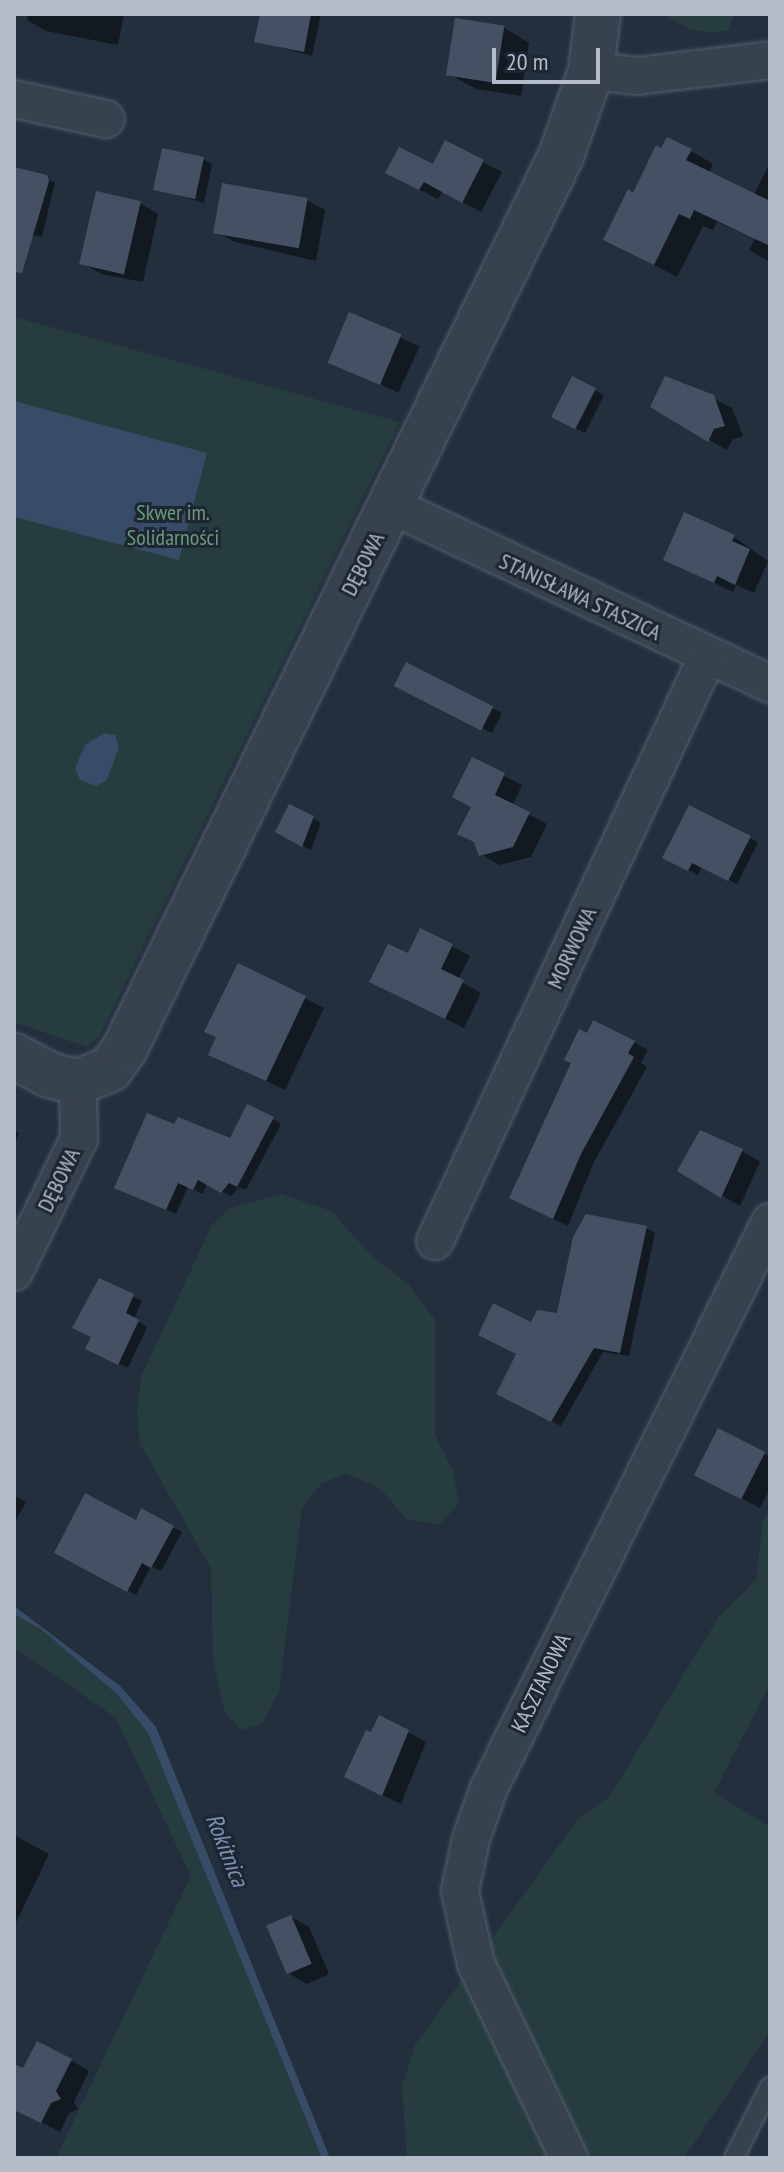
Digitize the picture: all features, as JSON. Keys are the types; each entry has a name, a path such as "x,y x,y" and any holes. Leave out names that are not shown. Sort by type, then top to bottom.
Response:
{"street":[{"name":"DĘBOWA","path":"14,1272 79,1139 78,1082 110,1069 125,1048 561,156 591,71 598,14"},
{"path":"591,71 638,76 770,60"},
{"path":"14,99 106,119"},
{"name":"STANISŁAWA STASZICA","path":"392,506 770,684"},
{"name":"MORWOWA","path":"435,1241 708,655"},
{"path":"14,1056 49,1075 78,1082"},
{"name":"KASZTANOWA","path":"569,2158 476,1964 460,1891 471,1839 489,1788 770,1222"}],"lane":[{"path":"734,2158 770,2086"}],"green space":[{"path":"663,14 734,14 728,31 709,32 691,30"},
{"name":"Skwer im. Solidarności","path":"14,317 400,422 100,1035 87,1047 14,1022"},
{"path":"281,1194 331,1211 373,1257 409,1285 435,1320 435,1435 453,1471 459,1503 439,1525 406,1519 381,1489 346,1473 321,1484 302,1508 279,1692 262,1724 240,1730 225,1712 213,1661 211,1568 140,1444 137,1411 141,1377 212,1225 229,1209"},
{"path":"770,1507 770,1683 714,1793 770,1827 770,2031 684,2158 407,2158 402,2086 415,2045 578,1819 609,1797 720,1615 756,1580 763,1520"},
{"path":"14,1614 42,1630 118,1695 148,1733 322,2158 56,2158 191,1876 116,1718 14,1647"}],"water":[{"path":"14,401 207,453 179,560 14,517"},
{"path":"104,733 115,735 119,747 107,780 96,786 80,780 75,768 85,745"},
{"path":"14,1606 120,1686 156,1727 330,2158 322,2158 148,1733 118,1695 42,1630 14,1614"}],"building":[{"path":"260,14 311,14 304,52 254,42"},
{"path":"455,18 504,26 495,83 446,75"},
{"path":"667,137 692,149 686,160 770,201 770,246 694,210 690,219 679,214 654,265 603,240 628,189 633,193 656,145 661,148"},
{"path":"445,140 484,160 462,203 424,182 419,190 385,173 399,147 433,164"},
{"path":"162,148 204,157 195,199 153,190"},
{"path":"14,167 47,175 49,181 22,273 14,272"},
{"path":"222,183 308,198 299,248 213,233"},
{"path":"96,191 141,201 124,274 79,264"},
{"path":"349,312 401,334 380,385 328,363"},
{"path":"572,376 596,388 575,429 551,417"},
{"path":"665,376 714,395 725,426 714,429 708,442 650,407"},
{"path":"684,512 735,535 732,541 750,549 735,585 717,576 714,583 663,560"},
{"path":"406,662 493,706 481,731 394,686"},
{"path":"472,757 505,773 495,795 530,812 513,847 479,856 474,842 457,834 471,807 452,797"},
{"path":"289,804 314,816 302,847 275,832"},
{"path":"689,805 751,836 728,881 692,863 688,871 662,858"},
{"path":"420,928 453,944 441,969 464,980 445,1019 369,982 388,944 408,953"},
{"path":"238,963 306,996 266,1081 208,1055 216,1037 204,1032"},
{"path":"593,1020 635,1041 628,1053 634,1057 581,1154 553,1219 509,1198 571,1063 564,1060 579,1029 587,1033"},
{"path":"247,1104 274,1117 237,1187 229,1183 221,1193 198,1180 193,1190 178,1183 166,1210 114,1188 147,1113 174,1124 178,1117 230,1138"},
{"path":"700,1130 743,1149 721,1198 677,1171"},
{"path":"586,1214 647,1226 620,1353 594,1348 551,1422 496,1394 516,1354 478,1335 493,1303 531,1322 537,1310 557,1313 573,1237"},
{"path":"99,1278 134,1294 126,1313 139,1320 118,1365 85,1349 91,1337 72,1328"},
{"path":"718,1428 765,1452 741,1499 694,1475"},
{"path":"85,1493 136,1520 141,1508 174,1526 151,1568 142,1563 127,1592 54,1553"},
{"path":"379,1715 409,1730 382,1796 344,1777 366,1730 371,1732"},
{"path":"291,1915 312,1964 287,1974 266,1926"},
{"path":"37,2041 72,2059 56,2091 61,2099 51,2103 41,2123 14,2110 14,2064 23,2068"}],"water label":[{"name":"Rokitnica","path":"227,1850"}]}
